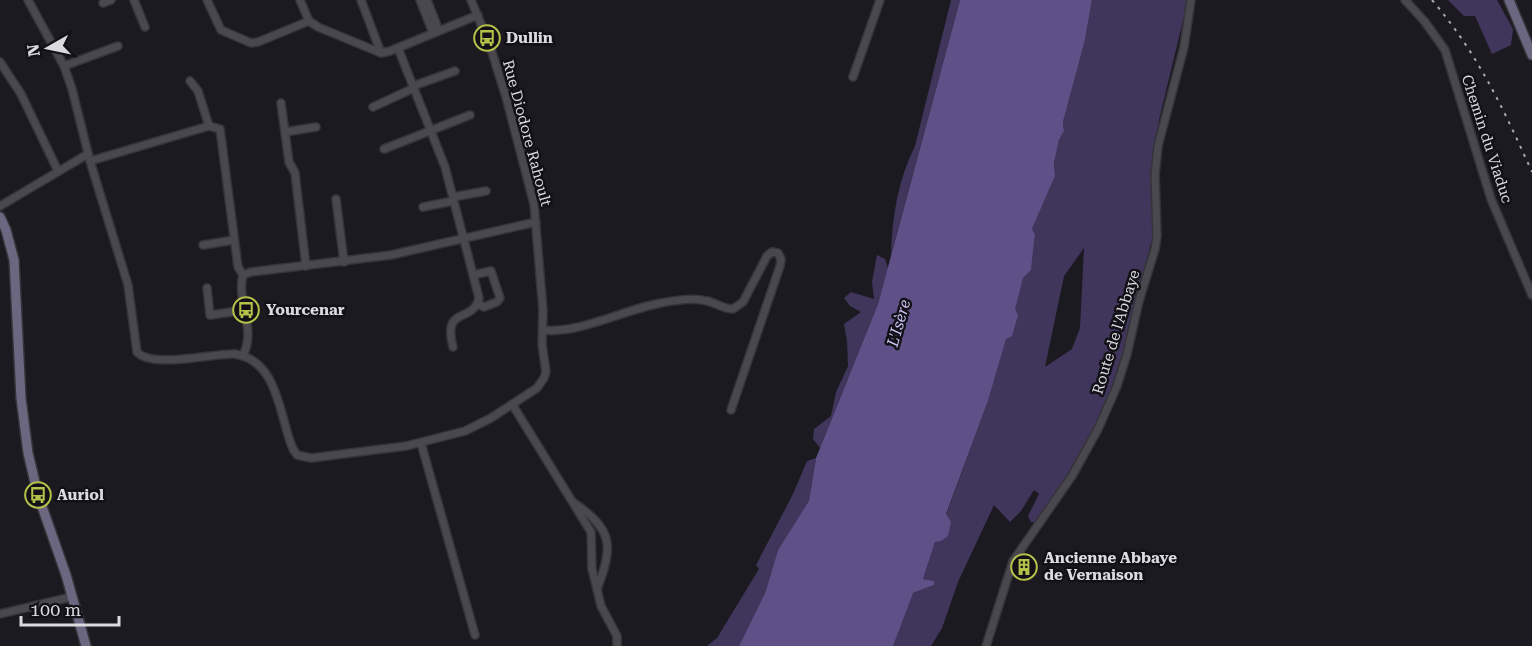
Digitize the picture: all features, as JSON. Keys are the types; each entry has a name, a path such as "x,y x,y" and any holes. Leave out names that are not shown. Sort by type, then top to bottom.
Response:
{"street":[{"path":"28,0 64,66 89,158 128,285 136,346 140,356 185,360 227,354 243,355 262,368 272,383 290,442 297,455 311,458 420,442 465,431 512,404 591,532 592,568 601,606 616,636 617,646"},
{"path":"103,3 111,0"},
{"path":"134,0 145,27"},
{"path":"207,0 221,30 251,43 309,21"},
{"path":"300,0 309,21 318,27 381,53 478,15"},
{"path":"361,0 381,53"},
{"path":"420,0 436,32"},
{"path":"427,0 436,32"},
{"name":"Rue Diodore Rahoult","path":"471,0 506,97 534,204 536,222 543,310 542,344 546,372 542,384 512,404"},
{"path":"853,77 880,0"},
{"name":"Route de l'Abbaye","path":"986,646 998,615 1009,570 1021,547 1072,476 1098,429 1117,386 1155,249 1157,236 1155,175 1158,146 1184,47 1191,0"},
{"name":"Chemin du Viaduc","path":"1405,0 1425,22 1445,50 1491,199 1532,295"},
{"path":"1509,0 1532,55"},
{"path":"64,66 118,46"},
{"path":"398,48 445,167 479,298 478,304 452,323 449,328 453,347"},
{"path":"0,62 21,94 58,171"},
{"path":"373,107 414,87 456,71"},
{"path":"190,81 198,91 209,126"},
{"path":"281,103 289,162 295,173 306,266"},
{"path":"384,149 470,115"},
{"path":"0,206 58,171 89,158 209,126 220,129 238,267 243,275 241,285 248,332 243,355"},
{"path":"285,132 316,127"},
{"path":"423,207 486,191"},
{"path":"336,198 344,262"},
{"path":"0,219 14,261 21,398 28,453 38,495 86,646"},
{"path":"243,275 250,272 344,262 405,252 536,222"},
{"path":"203,245 234,240"},
{"path":"543,330 570,328 655,304 688,300 702,300 733,309 743,302 766,256 772,252 778,253 781,259 780,266 731,410"},
{"path":"473,275 492,271 500,298 497,302 484,307 478,304"},
{"path":"207,288 210,315 246,310"},
{"path":"420,442 474,635"},
{"path":"571,501 585,510 602,527 609,548 606,566 597,589"},
{"path":"0,614 72,597"}],"shaded area":[{"path":"951,0 960,0 891,255 897,199 904,172 915,146"},
{"path":"1092,0 1188,0 1159,120 1151,174 1154,231 1124,350 1098,426 1045,516 1039,523 1031,522 1028,516 1039,494 1034,490 1021,511 1010,522 994,505 958,582 942,628 931,646 893,646 908,601 913,593 934,585 934,581 923,579 935,541 951,522 946,515 988,401 1023,278 1031,269 1035,236 1032,229 1055,176 1054,163 1059,140 1064,131 1063,122 1085,40","holes":["1084,248 1080,328 1072,349 1045,367 1064,276"]},
{"path":"1448,0 1497,0 1513,29 1511,45 1492,54 1475,16 1464,16"},
{"path":"877,255 885,259 888,268 878,304 820,448 813,439 814,429 831,416 836,392 848,366 844,324 861,312 850,306 844,298 851,292 874,299 872,282"},
{"path":"816,458 809,502 778,550 765,593 739,646 707,646 717,638 759,569 756,565 793,494 807,461"}],"water":[{"name":"L'Isère","path":"960,0 1092,0 1085,40 1063,122 1064,131 1059,140 1054,163 1055,176 1032,229 1035,235 1031,270 1023,278 1015,309 1018,315 1012,336 1006,339 988,401 946,514 951,522 948,536 935,542 923,579 934,581 934,585 913,593 893,646 739,646 765,593 778,550 809,501 816,458 878,304"}],"railway":[{"path":"1432,0 1476,61 1500,104 1532,172"}],"place":[{"name":"Dullin","path":"487,38"},
{"name":"Yourcenar","path":"246,310"},
{"name":"Auriol","path":"38,495"},
{"name":"Ancienne Abbaye de Vernaison","path":"1024,567"}]}
